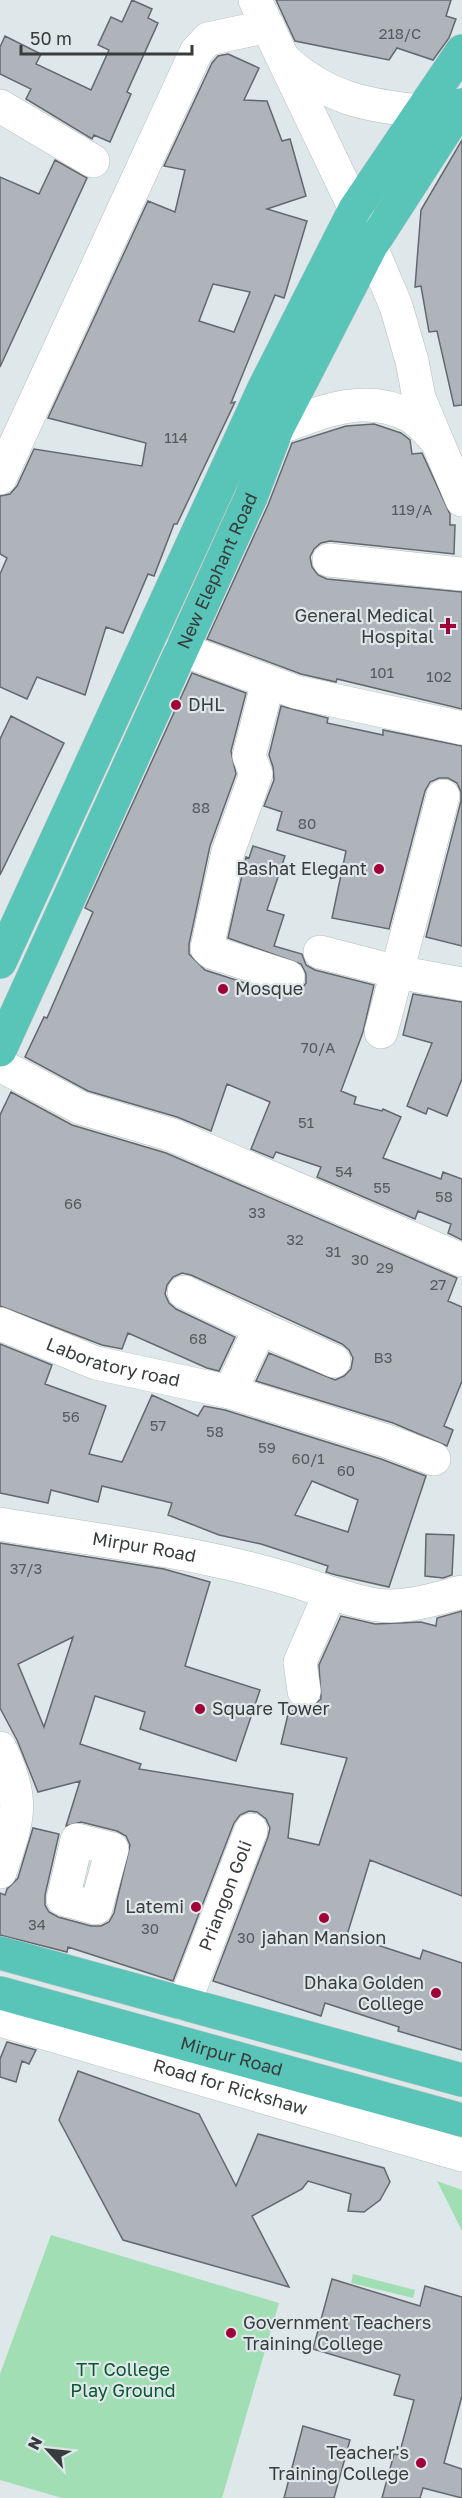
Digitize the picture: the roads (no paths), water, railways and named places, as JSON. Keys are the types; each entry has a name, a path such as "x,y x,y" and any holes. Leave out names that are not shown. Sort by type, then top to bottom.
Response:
{"highway":[{"name":"New Elephant Road","path":"0,962 264,388 355,209 462,51"},
{"name":"New Elephant Road","path":"0,1050 251,497 277,429 371,246 462,105"},
{"name":"Mirpur Road","path":"0,1953 462,2080"},
{"name":"Mirpur Road","path":"0,1993 462,2120"}],"street":[{"path":"0,478 196,52 208,39 261,13 355,209 396,306 412,361 419,398 462,500"},
{"path":"283,57 307,79 331,92 363,104 421,111"},
{"path":"0,106 93,161"},
{"path":"277,429 334,408 362,403 387,406 412,417 436,440"},
{"path":"329,560 462,574"},
{"path":"181,649 296,692 462,728"},
{"path":"268,682 249,756 256,774 228,852 207,948 211,952 288,977"},
{"path":"381,1032 443,796"},
{"path":"320,952 397,972 462,984"},
{"path":"0,1065 81,1108 172,1135 462,1260"},
{"path":"184,1292 334,1361"},
{"name":"Laboratory road","path":"0,1324 96,1364 230,1392 387,1441 434,1459"},
{"path":"230,1392 260,1328"},
{"name":"Mirpur Road","path":"0,1524 285,1576 330,1593 376,1605 392,1606 423,1602 462,1592"},
{"path":"304,1691 300,1662 330,1593"},
{"path":"0,1748 8,1764 17,1796 17,1823 0,1872"},
{"name":"Priangon Goli","path":"184,2004 251,1830"},
{"name":"Road for Rickshaw","path":"0,2020 462,2155"}],"place":[{"name":"General Medical Hospital","path":"448,626"},
{"name":"DHL","path":"176,705"},
{"name":"Bashat Elegant","path":"379,869"},
{"name":"Mosque","path":"223,989"},
{"name":"Square Tower","path":"200,1709"},
{"name":"Latemi","path":"196,1907"},
{"name":"jahan Mansion","path":"324,1918"},
{"name":"Dhaka Golden College","path":"436,1993"},
{"name":"Government Teachers Training College","path":"231,2333"},
{"name":"Teacher's Training College","path":"421,2463"}],"park label":[{"name":"TT College Play Ground","path":"123,2380"}]}
